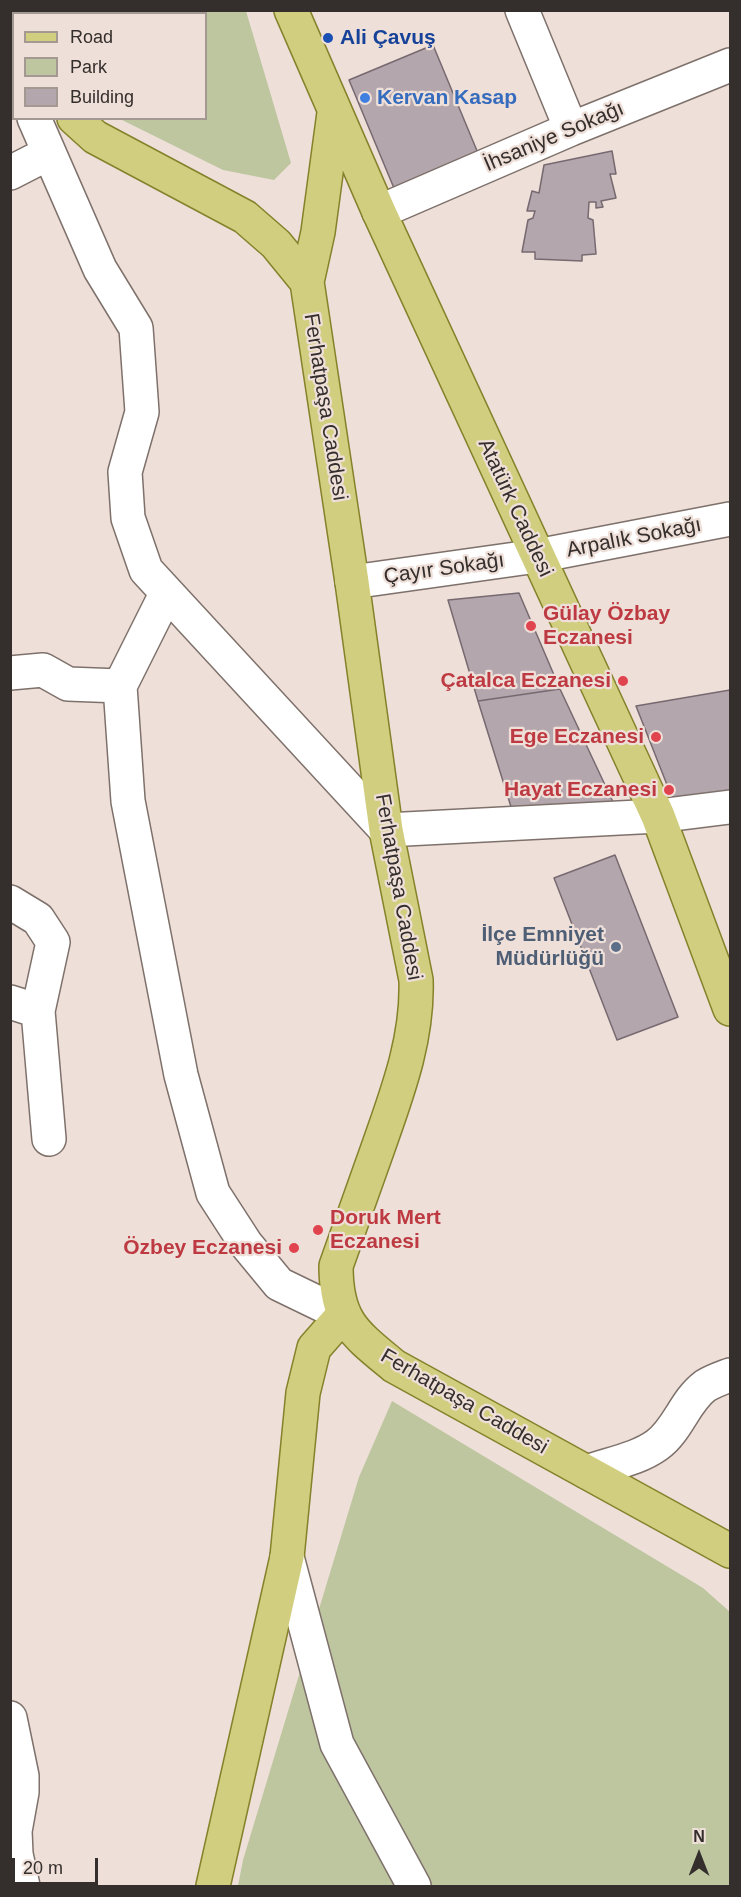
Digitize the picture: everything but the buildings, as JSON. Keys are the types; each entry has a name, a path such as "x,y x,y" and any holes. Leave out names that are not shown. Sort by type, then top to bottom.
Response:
{"main road":[{"name":"Atatürk Caddesi","path":"292,11 379,212 658,816 730,1009"},
{"path":"307,282 318,232 334,112"},
{"name":"Ferhatpaşa Caddesi","path":"76,120 95,137 245,217 276,243 307,282 386,830 416,980 417,1005 407,1059 390,1115 336,1266 336,1291 343,1315 364,1341 394,1366 730,1551"},
{"path":"213,1887 287,1557 303,1393 314,1348 343,1315"}],"street":[{"path":"522,10 572,129"},
{"name":"İhsaniye Sokağı","path":"379,212 572,129 730,66"},
{"path":"35,120 99,269 136,328 142,412 124,472 128,518 146,570 386,830 658,816 730,807"},
{"path":"10,172 49,153"},
{"name":"Arpalık Sokağı","path":"537,556 730,519"},
{"name":"Çayır Sokağı","path":"352,582 537,556"},
{"path":"166,594 120,686 128,801 181,1075 213,1193 246,1244 279,1284 343,1315"},
{"path":"10,673 43,670 68,684 120,686"},
{"path":"10,902 38,919 53,942 24,1006 49,1139"},
{"path":"587,1472 657,1445 704,1387 730,1375"},
{"path":"287,1557 337,1744 414,1887"},
{"path":"10,1718 22,1776 22,1792 15,1831 16,1854 23,1887"}],"green space":[{"path":"246,11 291,163 274,180 223,170 122,120 207,120 207,12 23,12"},
{"path":"392,1401 703,1588 730,1612 730,1886 238,1886 243,1860 359,1477"}],"place":[{"name":"Ali Çavuş","path":"328,38"},
{"name":"Kervan Kasap","path":"365,98"},
{"name":"Gülay Özbay Eczanesi","path":"531,626"},
{"name":"Çatalca Eczanesi","path":"623,681"},
{"name":"Ege Eczanesi","path":"656,737"},
{"name":"Hayat Eczanesi","path":"669,790"},
{"name":"İlçe Emniyet Müdürlüğü","path":"616,947"},
{"name":"Doruk Mert Eczanesi","path":"318,1230"},
{"name":"Özbey Eczanesi","path":"294,1248"}]}
